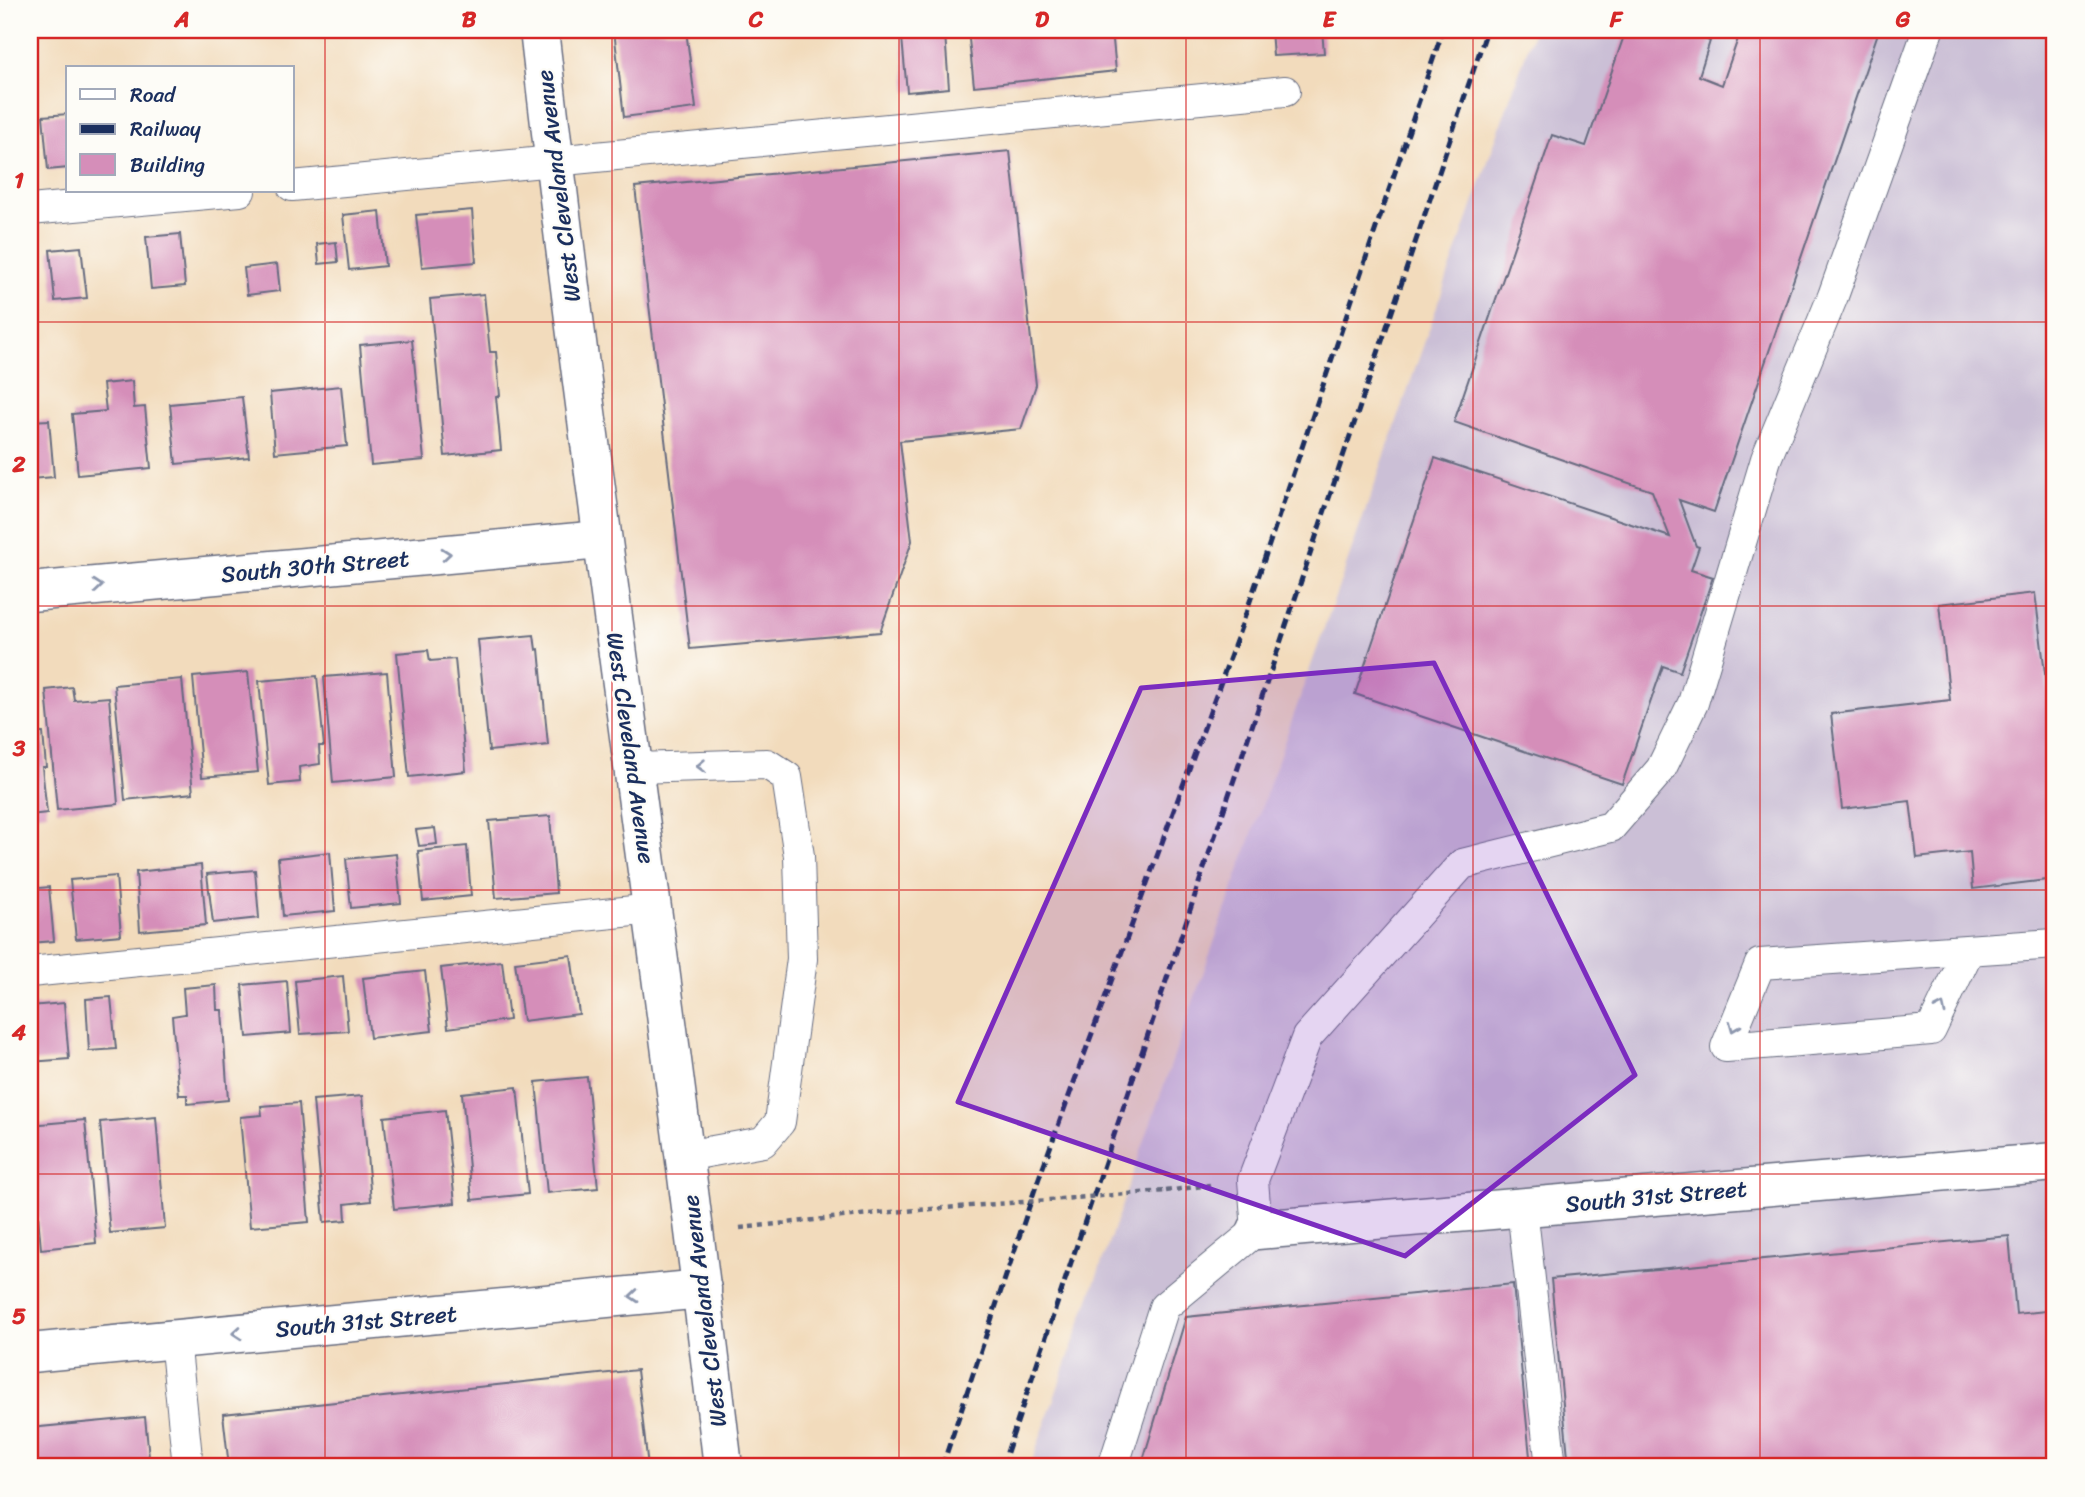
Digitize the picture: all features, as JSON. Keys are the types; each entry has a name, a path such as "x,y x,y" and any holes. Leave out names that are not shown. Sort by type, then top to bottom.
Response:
{"street":[{"name":"West Cleveland Avenue","path":"539,30 601,540 635,768 723,1467"},
{"name":"South 30th Street","path":"30,592 601,540"},
{"name":"South 31st Street","path":"1257,1230 2055,1162"},
{"name":"South 31st Street","path":"30,1353 702,1289"}],"lane":[{"path":"1113,1467 1164,1307 1257,1230 1253,1180 1307,1037 1462,864 1611,827 1661,769 1693,703 1766,459 1833,296 1928,30"},
{"path":"294,186 1285,91"},
{"path":"30,210 229,192"},
{"path":"635,768 767,764 787,777 799,856 803,959 780,1122 763,1142 685,1156"},
{"path":"30,972 653,909"},
{"path":"1969,950 1931,1030 1726,1047 1760,964 2055,944"},
{"path":"1522,1208 1551,1467"},
{"path":"174,1339 188,1467"}],"path":[{"path":"740,1228 879,1213 1166,1191"}],"highlighted area":[{"path":"1434,663 1635,1075 1405,1256 958,1102 1141,688"}],"shaded area":[{"path":"1534,30 2055,30 2055,1467 1030,1467"}],"building":[{"path":"173,30 228,30 228,32 174,36"},
{"path":"614,30 686,30 696,108 624,117"},
{"path":"968,30 1112,30 1116,71 974,86"},
{"path":"1271,30 1322,30 1324,53 1273,56"},
{"path":"1626,30 1678,30 1710,41 1699,76 1722,85 1741,30 1879,30 1714,512 1679,500 1696,546 1699,547 1691,570 1713,577 1680,672 1663,666 1622,784 1355,694 1435,458 1670,537 1652,491 1454,422 1552,135 1586,146"},
{"path":"945,34 949,88 907,92 902,38"},
{"path":"66,114 66,168 48,170 43,116"},
{"path":"1010,151 1036,385 1021,429 900,441 912,541 880,632 690,649 635,187"},
{"path":"472,210 476,262 422,267 416,215"},
{"path":"380,211 385,266 349,270 343,215"},
{"path":"180,234 185,286 151,289 146,237"},
{"path":"336,242 338,262 319,264 317,244"},
{"path":"81,247 87,298 55,301 50,250"},
{"path":"277,264 280,291 247,295 244,268"},
{"path":"484,294 490,352 496,352 500,396 496,397 501,450 445,456 430,299"},
{"path":"412,340 424,460 371,465 360,345"},
{"path":"132,381 134,408 145,407 151,468 78,475 72,414 106,411 103,384"},
{"path":"341,386 347,446 275,453 270,393"},
{"path":"242,397 249,457 176,464 170,404"},
{"path":"49,420 54,477 30,479 30,421"},
{"path":"2035,593 2048,697 2055,696 2055,879 1973,889 1970,852 1917,858 1910,801 1842,809 1831,714 1950,700 1939,604"},
{"path":"534,635 536,650 539,649 548,745 489,751 478,640"},
{"path":"428,650 430,661 455,659 466,771 409,777 397,653"},
{"path":"248,672 258,772 202,777 193,677"},
{"path":"387,672 396,777 333,783 324,677"},
{"path":"317,676 324,746 319,746 320,764 299,767 300,782 269,785 259,681"},
{"path":"182,679 193,793 125,800 114,685"},
{"path":"72,687 74,700 109,697 118,804 57,810 46,690"},
{"path":"35,704 38,733 43,733 46,767 42,767 47,813 30,815 30,705"},
{"path":"550,816 556,893 496,898 489,821"},
{"path":"435,828 437,844 419,846 416,830"},
{"path":"467,846 471,896 423,901 418,851"},
{"path":"330,852 335,911 283,916 278,858"},
{"path":"396,854 401,903 351,908 346,859"},
{"path":"201,865 206,925 140,931 136,872"},
{"path":"255,870 259,918 213,923 207,874"},
{"path":"116,876 121,935 76,939 70,880"},
{"path":"49,887 54,941 30,943 30,889"},
{"path":"571,955 579,1014 523,1021 515,962"},
{"path":"502,961 509,1020 448,1028 441,968"},
{"path":"425,971 432,1031 370,1038 363,978"},
{"path":"343,976 348,1031 300,1034 295,981"},
{"path":"287,981 291,1033 247,1037 242,985"},
{"path":"216,985 217,1010 222,1010 228,1100 187,1104 187,1095 179,1095 172,1016 185,1014 183,988"},
{"path":"111,997 116,1049 89,1051 86,999"},
{"path":"64,1003 69,1059 30,1062 30,1006"},
{"path":"587,1077 598,1188 547,1193 536,1082"},
{"path":"517,1087 528,1194 472,1200 462,1093"},
{"path":"362,1096 371,1201 345,1204 346,1220 324,1222 313,1100"},
{"path":"299,1103 309,1222 250,1227 240,1117 262,1115 261,1106"},
{"path":"445,1110 455,1203 394,1209 384,1117"},
{"path":"156,1117 165,1228 110,1233 100,1122"},
{"path":"85,1120 96,1243 41,1249 30,1125"},
{"path":"2009,1236 2016,1314 2055,1310 2055,1467 1569,1467 1551,1279"},
{"path":"1513,1284 1531,1467 1141,1467 1186,1317"},
{"path":"637,1370 648,1467 229,1467 223,1414"},
{"path":"145,1417 150,1467 30,1467 30,1428"}],"railway":[{"path":"942,1467 1036,1186 1244,619 1443,30"},
{"path":"1002,1467 1487,30"}]}
